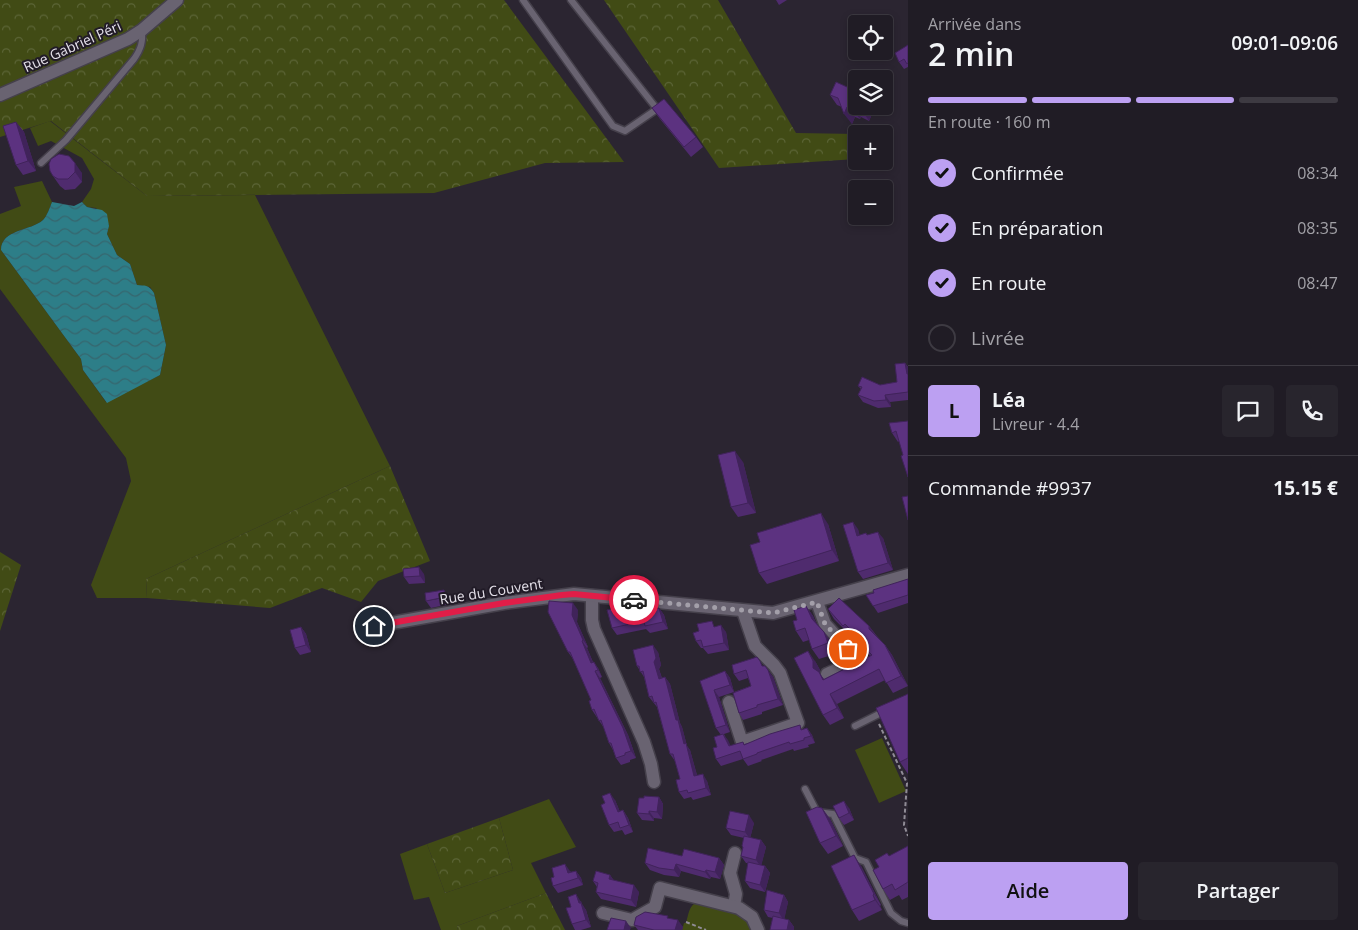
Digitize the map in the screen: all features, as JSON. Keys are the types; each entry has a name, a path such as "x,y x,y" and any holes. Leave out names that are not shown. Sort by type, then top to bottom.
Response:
{"street":[{"name":"Rue Gabriel Péri","path":"0,95 120,43 142,30 177,0"},
{"name":"Rue du Couvent","path":"374,626 550,596 574,594 743,611 780,612 908,575"},
{"path":"592,596 594,629 648,752 654,782"},
{"path":"817,602 825,624 850,653 848,661 844,665 827,674"},
{"path":"729,702 742,742 798,724 780,673 755,646 743,611"},
{"path":"734,906 736,894 730,872 735,853"},
{"path":"603,913 632,920 655,907 660,888 744,910 752,917 758,930"}],"lane":[{"path":"523,0 613,126 625,131 657,109 571,0"},
{"path":"42,163 66,140 134,59 140,50 143,38 142,30"},
{"path":"855,726 889,709"},
{"path":"805,789 817,812 833,814 855,858 866,862 891,913 901,921 908,923"}],"path":[{"path":"875,716 907,783 904,825 908,836"},
{"path":"904,821 908,819"},
{"path":"686,922 706,930"}],"green space":[{"path":"0,0 504,0 624,162 545,163 434,193 147,196 51,121 0,137"},
{"path":"604,0 718,0 796,133 848,134 848,160 719,168"},
{"path":"50,121 147,196 255,195 390,466 146,579 147,598 97,598 91,585 131,481 126,458 0,289 0,214 21,206 14,187 42,181 52,202 46,216 38,224 11,234 2,243 1,250 81,359 83,370 106,402 160,375 166,345 154,293 150,287 137,285 130,264 117,255 107,234 109,225 96,208 87,207 82,202 91,189 94,179 82,158 51,141 38,146 30,128"},
{"path":"390,466 430,561 378,581 361,602 322,588 270,608 147,598 146,579"},
{"path":"0,552 21,565 0,631"},
{"path":"882,738 906,791 879,803 855,750"},
{"path":"549,799 576,847 531,863 546,893 457,926 458,930 441,930 429,897 414,900 400,854 427,844 445,893 513,870 499,818"},
{"path":"499,818 513,870 445,893 427,844"},
{"path":"546,893 565,930 458,930 457,926"},
{"path":"701,901 747,917 752,930 682,930 692,906"}],"water":[{"path":"52,202 74,206 82,202 87,207 102,210 107,214 109,226 107,234 117,255 130,264 137,285 148,287 154,293 166,345 160,375 107,403 83,370 81,359 1,250 2,243 11,234 38,224 43,220"}],"building":[{"path":"908,45 908,63 904,59 899,62 895,53"},
{"path":"836,82 848,87 848,107 844,114 838,98 830,95"},
{"path":"664,99 696,137 684,147 652,108"},
{"path":"16,122 28,161 16,165 3,126"},
{"path":"59,154 69,156 75,163 75,172 68,179 58,179 50,171 49,164 51,159"},
{"path":"905,363 908,374 908,392 885,395 886,400 874,401 858,395 862,387 858,386 862,377 880,385 897,382 895,364"},
{"path":"908,421 908,477 896,431 892,433 889,423"},
{"path":"735,451 748,503 731,507 718,455"},
{"path":"908,496 908,520 902,497"},
{"path":"821,513 832,550 759,573 750,545 760,542 757,533"},
{"path":"853,522 857,536 878,532 888,563 858,572 843,525"},
{"path":"419,567 420,576 404,577 403,569"},
{"path":"908,579 908,595 873,606 866,595 874,593 873,590"},
{"path":"444,590 445,597 426,601 425,593"},
{"path":"839,598 869,626 869,629 885,645 901,676 886,683 879,669 830,694 837,708 823,715 794,658 808,651 813,661 813,668 819,672 823,680 872,655 857,640 859,638 845,624 843,626 828,609"},
{"path":"549,601 573,603 572,615 582,641 591,663 594,662 598,670 595,671 623,728 631,751 625,753 625,755 616,758 601,720 599,721 594,709 592,710 589,701 591,700 570,652 568,652 548,612"},
{"path":"627,606 629,614 659,608 663,622 645,626 644,621 612,628 607,610"},
{"path":"806,606 812,619 824,632 828,643 812,649 805,628 796,631 793,621 797,620 794,610"},
{"path":"712,621 714,627 721,625 724,643 703,647 701,640 696,641 693,633 699,631 697,624"},
{"path":"301,627 306,645 295,648 290,630"},
{"path":"653,645 656,658 654,662 659,679 665,677 676,720 678,720 684,744 686,743 694,776 703,774 706,788 688,793 687,790 679,792 676,780 680,779 673,754 670,754 656,702 654,703 652,696 649,697 643,671 640,672 639,666 637,666 633,650"},
{"path":"757,657 762,666 765,666 768,670 778,699 739,713 733,693 751,686 746,670 734,674 732,665"},
{"path":"725,671 730,685 714,690 726,725 716,728 700,681"},
{"path":"908,694 908,758 900,762 876,708"},
{"path":"800,725 801,730 807,728 811,736 804,738 804,740 790,744 789,742 743,759 740,751 716,759 713,748 717,747 714,737 723,734 729,746 743,742 744,745 770,734"},
{"path":"610,793 618,812 623,810 629,825 620,828 618,822 609,825 601,805 605,803 602,796"},
{"path":"644,796 659,797 657,812 649,811 649,814 637,813 639,798 644,798"},
{"path":"844,801 849,813 839,818 833,806"},
{"path":"817,807 822,808 836,836 820,843 806,812"},
{"path":"730,811 749,815 745,832 726,828"},
{"path":"744,836 761,840 756,860 741,856"},
{"path":"908,846 908,882 895,890 892,884 883,889 873,870 879,867 875,860 887,853 889,856"},
{"path":"648,848 682,856 684,849 719,858 715,872 706,870 705,872 676,864 674,870 659,868 645,863"},
{"path":"854,855 874,894 875,900 852,910 831,866"},
{"path":"748,862 765,866 760,885 745,881"},
{"path":"565,864 568,873 576,871 578,878 553,886 551,878 554,877 552,868"},
{"path":"596,871 610,875 609,879 634,885 631,900 596,892 598,883 593,881"},
{"path":"767,890 784,895 779,913 764,910"},
{"path":"576,894 586,920 572,924 566,908 571,907 568,897"},
{"path":"645,912 668,916 667,918 678,920 675,930 654,930 634,925 636,917"},
{"path":"773,916 789,920 787,930 770,930"},
{"path":"611,918 626,921 624,930 607,930"}],"way so far":[{"path":"634,600 773,613 817,602 822,620 848,649"}],"route":[{"path":"374,626 504,603 562,595 574,594 634,600"}]}
